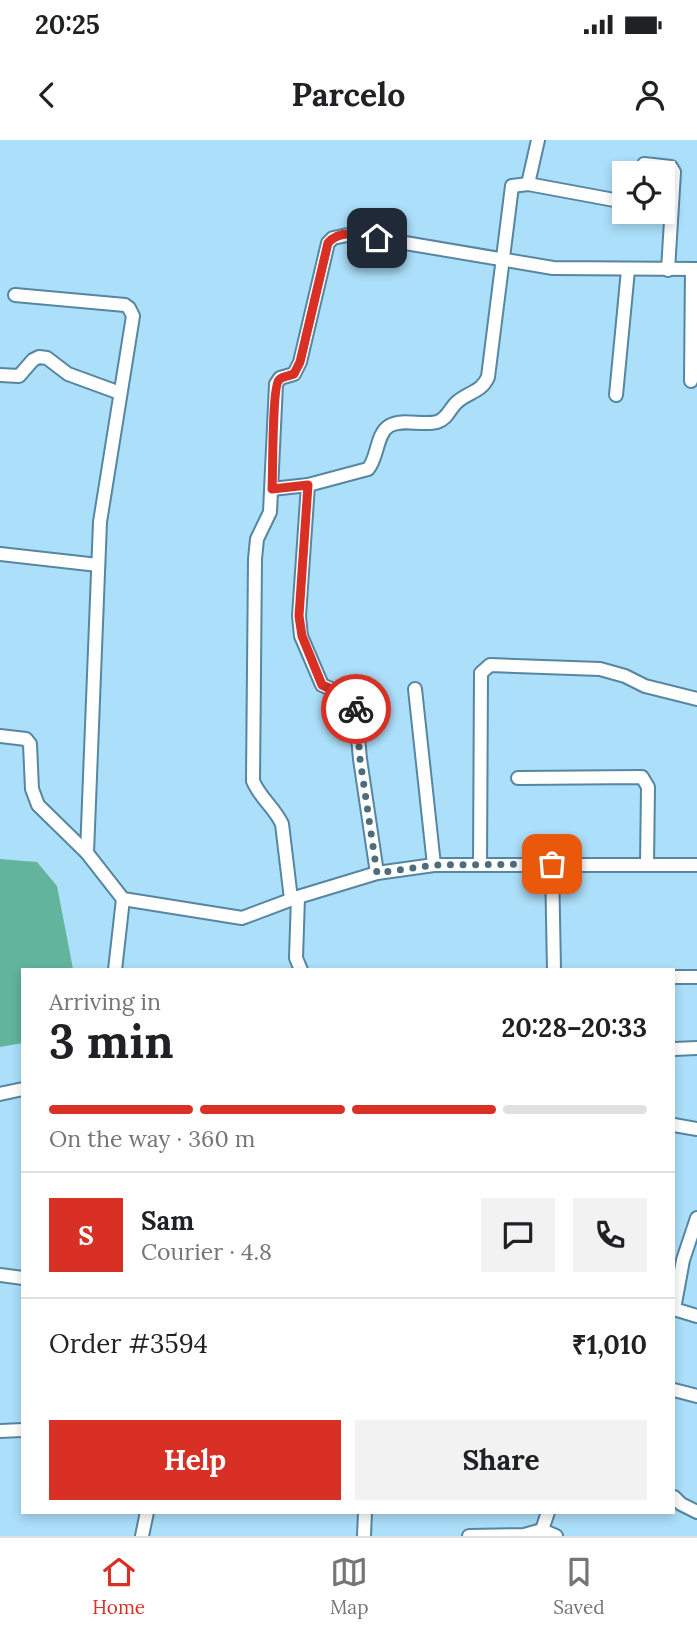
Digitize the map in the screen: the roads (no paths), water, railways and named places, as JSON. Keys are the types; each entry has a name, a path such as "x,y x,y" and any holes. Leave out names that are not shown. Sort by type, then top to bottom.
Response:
{"street":[{"path":"528,184 538,140"},
{"path":"272,489 308,485 368,469 373,463 387,426 395,423 436,422 445,418 458,401 485,386 510,191 515,184 612,200"},
{"path":"667,224 668,270"},
{"path":"300,968 296,958 295,898 282,824 253,781 254,559 257,539 270,512 276,384 280,378 294,374 297,369 328,243 333,238 352,234 553,268 695,269 691,382"},
{"path":"616,394 628,270"},
{"path":"15,295 125,305 133,316 100,522 87,853"},
{"path":"0,375 19,376 33,360 47,358 68,374 120,393"},
{"path":"308,485 299,616 302,636 322,685 352,698 355,705 377,873"},
{"path":"0,554 98,565"},
{"path":"480,864 481,673 486,667 600,669 645,686 697,699"},
{"path":"415,689 434,865"},
{"path":"0,736 26,739 30,744 32,789 38,805 87,853 123,899 242,918 295,898 377,873 434,865 697,865"},
{"path":"518,778 642,777 648,787 647,865"},
{"path":"552,864 554,968"},
{"path":"115,968 123,899"},
{"path":"675,977 697,976"},
{"path":"675,1049 697,1048"},
{"path":"0,1094 21,1089"},
{"path":"675,1125 697,1129"},
{"path":"675,1304 683,1260 697,1218"},
{"path":"683,1260 697,1261"},
{"path":"0,1275 21,1278"},
{"path":"675,1309 697,1316"},
{"path":"675,1390 697,1396"},
{"path":"0,1431 21,1430"},
{"path":"675,1498 697,1512"},
{"path":"142,1536 147,1514"},
{"path":"364,1536 365,1514"},
{"path":"542,1530 547,1514"},
{"path":"469,1536 524,1535 542,1530 556,1536"}]}
